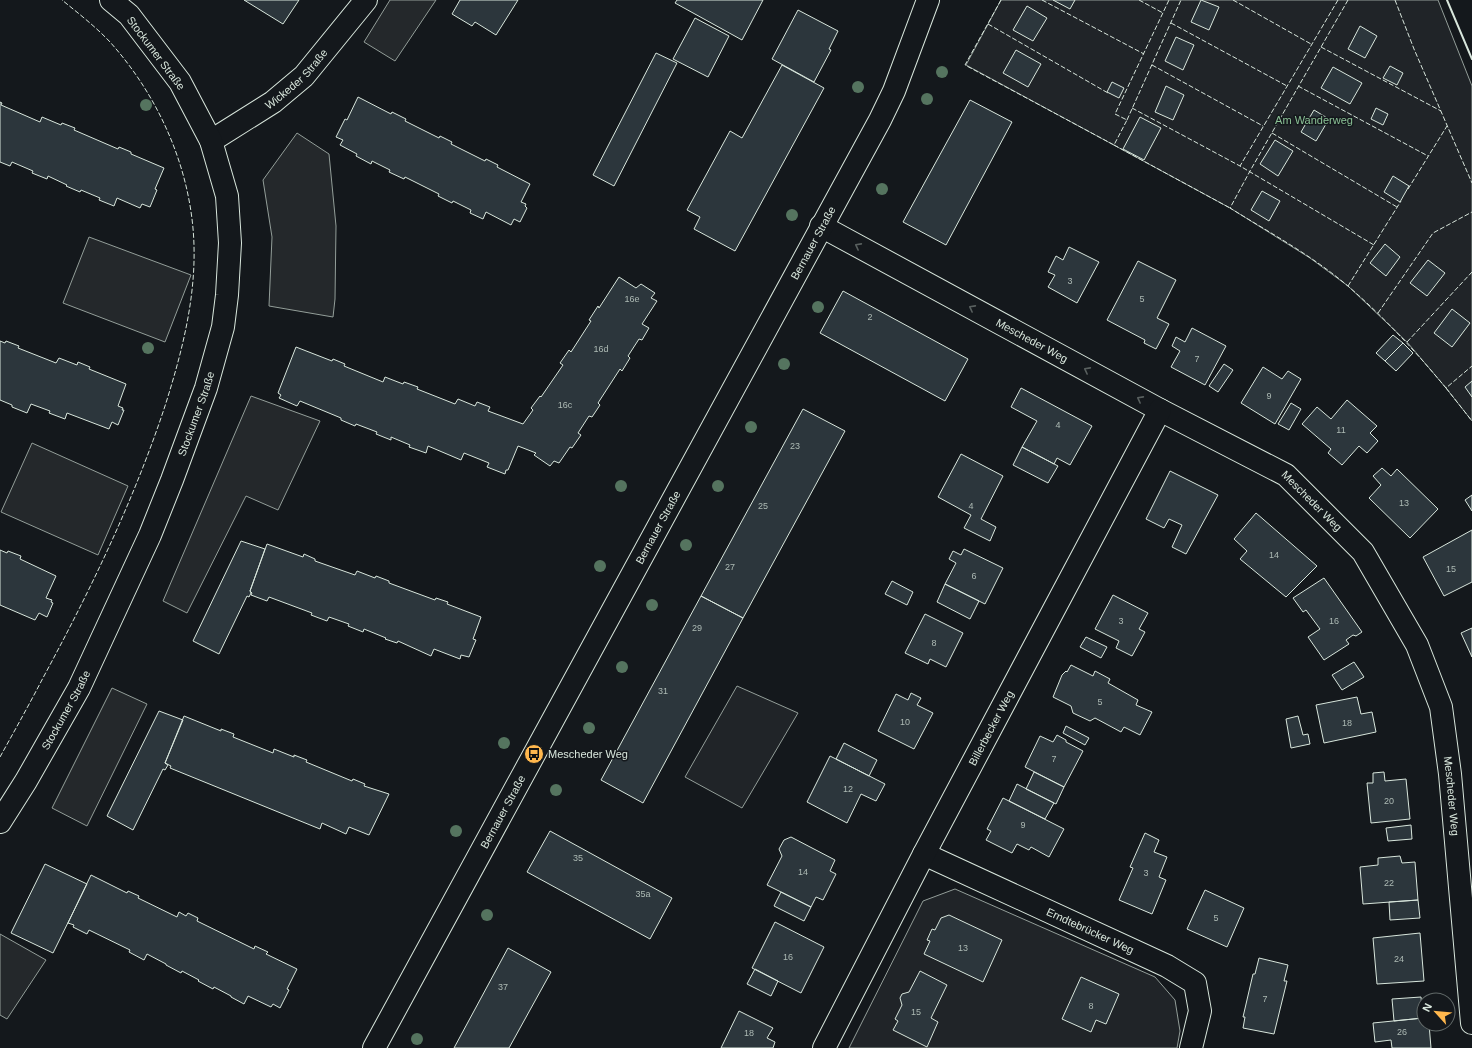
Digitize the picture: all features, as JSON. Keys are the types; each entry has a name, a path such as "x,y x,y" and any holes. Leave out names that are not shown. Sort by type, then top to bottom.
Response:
{"street":[{"name":"Stockumer Straße","path":"0,822 26,781 79,688 150,535 206,388 223,327 227,295 230,243 227,196 211,141 180,82 129,15 111,0"},
{"name":"Wickeder Straße","path":"211,141 273,102 304,76 366,0"},
{"name":"Bernauer Straße","path":"374,1048 880,120 894,91 928,0"},
{"name":"Mescheder Weg","path":"821,226 1160,410 1286,475 1363,552 1417,645 1441,707 1450,774 1472,1023"},
{"name":"Billerbecker Weg","path":"824,1048 924,854 1160,410"},
{"name":"Erndtebrücker Weg","path":"924,854 1167,966 1195,983 1200,1011 1191,1048"}],"green space":[{"name":"Am Wanderweg","path":"1001,0 1438,0 1472,86 1472,421 1407,342 1348,286 1310,258 1230,208 966,65"},
{"path":"737,686 798,713 742,808 685,777"},
{"path":"955,889 1155,977 1175,1000 1180,1031 1177,1048 849,1048 923,901"}],"shaded area":[{"path":"390,0 436,0 395,61 364,42"},
{"path":"297,133 329,154 336,226 335,299 333,317 269,306 272,237 263,180"},
{"path":"89,237 191,275 165,342 63,303"},
{"path":"251,396 320,421 278,510 246,496 187,613 163,601"},
{"path":"32,443 128,486 98,555 1,512"},
{"path":"112,688 147,704 87,826 52,808"},
{"path":"0,934 46,960 7,1019 0,1015"}],"building":[{"path":"244,0 299,0 283,24"},
{"path":"460,0 518,0 496,35 475,22 472,26 452,14"},
{"path":"677,0 763,0 742,40 675,3"},
{"path":"1053,0 1075,0 1070,9"},
{"path":"1201,0 1219,7 1209,30 1191,22"},
{"path":"1027,6 1047,18 1033,41 1013,30"},
{"path":"798,10 838,31 829,49 831,50 814,82 772,59"},
{"path":"695,18 729,36 708,77 673,59"},
{"path":"1360,26 1377,36 1365,58 1348,49"},
{"path":"1176,37 1194,45 1183,70 1165,61"},
{"path":"1016,50 1041,64 1028,87 1003,73"},
{"path":"656,53 677,63 614,186 593,175"},
{"path":"782,65 824,88 735,251 694,229 700,217 687,210 730,131 742,138"},
{"path":"1390,66 1403,73 1397,85 1383,78"},
{"path":"1333,67 1362,83 1350,104 1321,88"},
{"path":"1112,82 1124,88 1119,98 1107,92"},
{"path":"1166,86 1184,95 1173,120 1155,112"},
{"path":"358,97 391,114 392,112 406,119 405,121 439,138 440,136 452,142 451,144 485,161 486,159 498,165 497,167 530,184 521,202 526,204 525,206 527,208 520,222 514,219 511,225 486,212 483,219 470,213 471,210 453,201 452,203 438,196 439,194 405,177 404,179 389,172 390,170 372,161 371,164 356,156 357,154 340,145 343,140 336,137 345,119 347,120"},
{"path":"970,100 1012,122 946,245 903,222"},
{"path":"0,102 2,103 1,105 40,122 42,117 61,125 62,123 75,128 74,130 118,149 119,147 131,152 131,154 164,168 155,189 157,190 150,207 142,204 140,208 117,198 114,206 81,190 80,192 66,186 67,185 48,176 47,179 32,173 33,171 12,162 10,166 0,162"},
{"path":"1376,108 1388,114 1383,125 1371,119"},
{"path":"1314,110 1329,119 1316,141 1301,132"},
{"path":"1140,117 1161,128 1144,160 1123,149"},
{"path":"1275,140 1293,151 1278,176 1260,164"},
{"path":"1393,176 1409,186 1400,202 1384,192"},
{"path":"1262,191 1280,201 1269,221 1251,210"},
{"path":"1385,244 1400,257 1386,276 1370,263"},
{"path":"1069,247 1099,262 1077,303 1048,287 1055,275 1048,272 1056,256 1063,260"},
{"path":"1428,260 1445,273 1427,296 1410,283"},
{"path":"1138,261 1176,280 1157,318 1169,324 1156,349 1144,343 1145,340 1107,320"},
{"path":"619,277 636,288 641,284 655,293 651,298 657,301 642,324 649,328 642,340 639,339 628,356 630,358 622,371 620,369 598,403 600,405 592,417 589,416 578,433 581,435 572,448 570,447 559,463 554,461 550,466 534,455 536,453 518,446 505,474 487,467 489,463 464,453 461,460 428,446 426,453 409,447 410,445 391,437 391,440 376,434 377,432 356,424 355,426 341,420 341,418 300,401 297,406 279,398 281,395 278,393 296,347 332,361 333,359 345,364 344,366 383,382 385,377 403,384 404,382 418,387 417,389 455,404 458,399 475,406 477,402 490,407 488,411 523,424 533,410 531,408 540,396 541,397 563,365 560,363 569,350 571,352 591,321 589,320 598,306 599,308"},
{"path":"843,291 968,359 945,401 820,333"},
{"path":"1452,309 1470,323 1452,347 1434,333"},
{"path":"1192,328 1226,346 1205,385 1171,367 1180,351 1172,346 1176,337 1185,342"},
{"path":"1393,335 1403,343 1385,361 1376,353"},
{"path":"0,341 5,343 6,341 19,346 18,348 56,363 59,358 77,365 78,362 90,367 89,369 126,384 118,406 124,410 118,425 112,422 109,429 67,413 65,419 49,413 50,411 31,404 27,413 0,400"},
{"path":"1403,343 1413,353 1396,371 1385,361"},
{"path":"1224,364 1233,370 1218,392 1209,386"},
{"path":"1263,367 1282,379 1288,371 1301,379 1275,424 1241,403"},
{"path":"1472,381 1472,397 1465,387"},
{"path":"1021,388 1092,426 1070,465 1057,458 1054,464 1022,447 1037,421 1011,407"},
{"path":"1347,400 1377,426 1370,433 1378,441 1367,453 1359,446 1342,465 1328,453 1331,449 1302,424 1317,407 1331,419"},
{"path":"1291,403 1301,409 1289,430 1278,424"},
{"path":"803,409 845,431 743,618 701,596"},
{"path":"1022,447 1058,466 1048,483 1013,465"},
{"path":"961,454 1003,476 981,519 996,527 990,541 964,528 971,515 938,497"},
{"path":"1382,468 1391,476 1397,469 1438,509 1410,538 1369,498 1381,485 1373,476"},
{"path":"1170,471 1218,495 1186,554 1172,547 1182,525 1169,519 1164,528 1146,519"},
{"path":"1472,495 1472,511 1465,500"},
{"path":"1256,513 1317,566 1286,597 1240,559 1247,551 1234,539"},
{"path":"1472,530 1472,582 1444,596 1423,557"},
{"path":"241,541 265,549 250,591 251,593 249,597 247,596 219,654 193,641"},
{"path":"267,544 303,557 304,554 315,559 315,561 355,575 357,571 375,578 376,576 389,581 389,583 435,600 436,598 448,602 447,604 481,617 473,639 476,640 469,657 461,655 460,659 434,649 431,656 398,641 397,643 385,639 386,638 364,629 363,632 348,626 349,624 329,617 327,621 311,615 312,613 269,597 267,601 251,595 252,593 250,591"},
{"path":"964,549 1003,568 985,604 945,584 956,563 949,559 953,551 961,555"},
{"path":"0,550 7,553 8,551 21,556 20,559 56,576 46,598 52,600 51,602 53,603 47,617 39,613 35,620 0,605"},
{"path":"1324,578 1362,632 1356,636 1353,635 1346,640 1349,644 1324,660 1308,637 1320,629 1306,610 1303,612 1293,598"},
{"path":"892,581 913,592 907,605 885,594"},
{"path":"945,584 979,601 970,619 937,602"},
{"path":"1113,595 1148,613 1139,629 1145,632 1132,656 1116,648 1119,641 1095,629"},
{"path":"701,596 743,618 643,803 601,780"},
{"path":"925,614 963,633 946,667 930,659 928,664 905,653"},
{"path":"1472,628 1472,657 1461,633"},
{"path":"1086,637 1107,647 1101,658 1080,647"},
{"path":"1354,662 1364,677 1342,690 1332,675"},
{"path":"1071,665 1093,676 1095,671 1110,679 1108,683 1138,700 1136,705 1152,712 1140,735 1124,727 1121,732 1095,718 1090,721 1073,713 1071,706 1053,697 1062,675 1066,671 1067,672"},
{"path":"911,693 921,698 917,705 933,713 914,749 878,731 896,694 908,700"},
{"path":"1357,697 1361,714 1372,712 1376,732 1324,743 1316,705"},
{"path":"159,711 183,720 165,763 168,765 165,770 163,769 133,830 107,816"},
{"path":"184,716 221,731 221,729 234,734 233,737 273,753 274,749 294,757 294,755 307,760 306,762 352,781 353,779 365,784 364,786 389,794 369,835 349,827 346,834 322,823 320,829 170,768 171,766 165,763"},
{"path":"1298,716 1303,735 1308,734 1310,744 1291,748 1286,719"},
{"path":"1066,726 1089,738 1085,745 1063,733"},
{"path":"1057,735 1066,740 1066,742 1083,751 1064,787 1025,767 1040,736 1053,742"},
{"path":"844,743 877,760 869,776 836,759"},
{"path":"830,756 885,784 876,801 861,794 847,823 807,802"},
{"path":"1034,772 1064,787 1056,804 1026,789"},
{"path":"1384,772 1385,781 1406,779 1410,819 1371,823 1367,783 1373,783 1373,773"},
{"path":"1017,784 1054,803 1045,819 1009,801"},
{"path":"1003,798 1064,829 1049,857 1031,847 1029,850 1017,844 1012,853 986,840 991,831 987,829"},
{"path":"1411,825 1412,839 1388,841 1386,828"},
{"path":"550,831 672,898 650,939 527,872"},
{"path":"1145,833 1159,840 1154,852 1167,857 1159,877 1166,880 1152,914 1119,900 1133,868 1130,867"},
{"path":"791,837 835,860 830,871 836,874 823,900 816,897 811,907 767,885 782,856 779,849 784,840"},
{"path":"1400,856 1402,863 1415,862 1418,900 1363,904 1360,867 1378,865 1378,858"},
{"path":"45,864 87,884 53,953 11,933"},
{"path":"91,875 127,893 128,891 139,896 138,898 177,917 179,912 186,916 188,913 198,918 197,921 254,949 255,946 268,952 266,954 297,969 280,1008 273,1004 271,1007 248,996 244,1004 214,987 213,989 198,981 199,980 182,971 181,973 147,954 144,960 129,952 130,950 89,930 87,934 73,927 74,925 68,923"},
{"path":"1205,890 1244,908 1227,947 1187,929"},
{"path":"781,892 811,907 804,921 774,906"},
{"path":"1418,900 1420,918 1390,920 1389,902"},
{"path":"949,915 1002,940 983,982 924,954 930,941 927,940 932,929 935,930 941,918"},
{"path":"775,922 824,947 801,993 752,968"},
{"path":"1420,933 1424,981 1377,984 1373,938"},
{"path":"508,948 551,972 509,1048 454,1048"},
{"path":"1259,958 1288,965 1284,981 1287,981 1274,1034 1243,1028 1245,1017 1243,1017 1253,974 1255,974"},
{"path":"755,969 778,981 771,996 747,984"},
{"path":"920,971 947,985 931,1018 938,1022 927,1047 893,1030 898,1021 895,1019 902,1005 900,998 902,994 909,992"},
{"path":"1081,977 1119,994 1106,1024 1096,1020 1091,1032 1062,1019"},
{"path":"1416,997 1416,1019 1394,1021 1392,999"},
{"path":"739,1011 773,1028 767,1038 775,1042 773,1048 721,1048"},
{"path":"1416,1019 1416,1032 1430,1032 1431,1048 1392,1048 1391,1040 1375,1042 1373,1023"}],"fence":[{"path":"0,757 95,577 140,476 165,406 184,337 189,314 194,267 194,243 188,195 174,147 164,124 153,102 126,61 99,31 62,0"},
{"path":"1001,0 965,65 1114,145 1127,120 1115,114 1169,0"},
{"path":"1042,0 1144,54"},
{"path":"1139,0 1163,13"},
{"path":"1127,120 1181,0"},
{"path":"1233,0 1311,44"},
{"path":"1338,0 1240,166 1374,245"},
{"path":"1348,0 1230,208 1306,255 1349,287 1400,336 1446,388 1472,366"},
{"path":"1395,0 1414,49 1472,183"},
{"path":"1171,23 1287,86"},
{"path":"988,24 1108,93"},
{"path":"1321,47 1441,111"},
{"path":"1152,65 1263,126"},
{"path":"1298,86 1428,156"},
{"path":"1132,108 1240,166"},
{"path":"1408,189 1447,126"},
{"path":"1272,133 1397,207"},
{"path":"1114,145 1230,208"},
{"path":"1348,286 1401,201"},
{"path":"1378,313 1433,233 1472,212"},
{"path":"1407,342 1472,272"},
{"path":"1446,388 1472,421"}],"wall":[{"path":"1447,0 1472,59"}],"place":[{"name":"Mescheder Weg","path":"534,754"}]}
